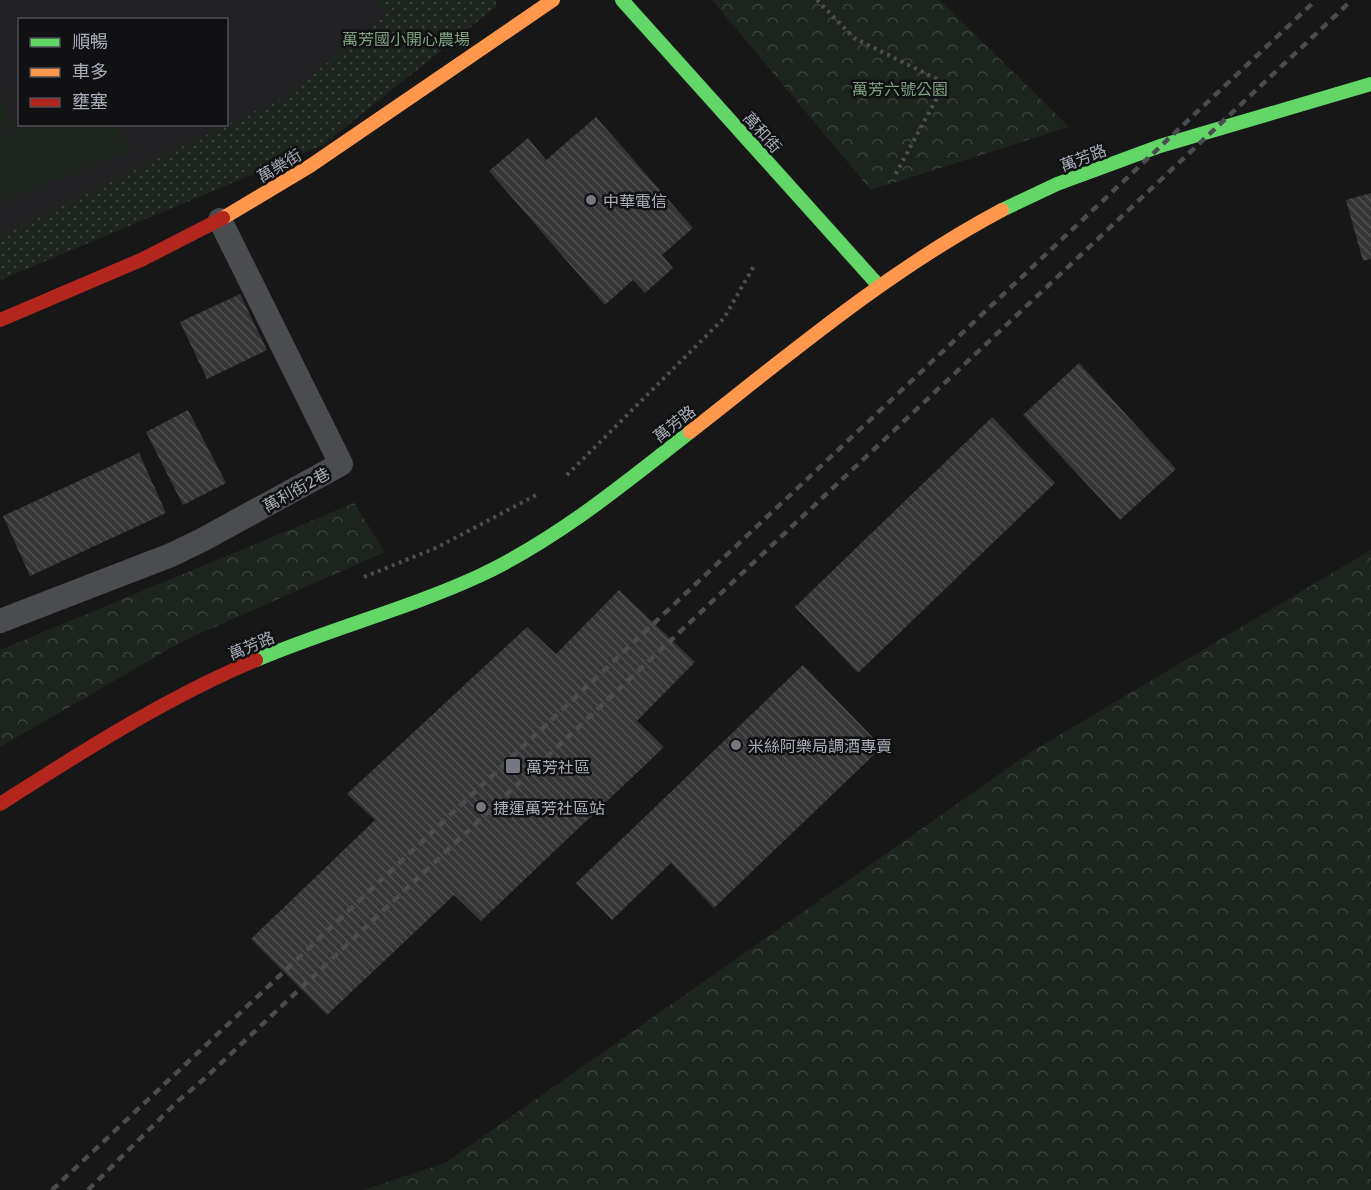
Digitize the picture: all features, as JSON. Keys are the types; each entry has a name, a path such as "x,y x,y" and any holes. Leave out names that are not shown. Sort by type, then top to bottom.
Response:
{"street":[{"name":"萬樂街","path":"0,320 143,258 220,220 310,166 553,0"},
{"name":"萬和街","path":"622,0 879,285"},
{"name":"萬芳路","path":"0,804 97,742 214,678 274,652 447,589 507,561 573,520 623,484 879,285 962,231 1028,196 1147,151 1371,84"}],"lane":[{"name":"萬利街2巷","path":"0,621 171,555 341,464 220,220"}],"path":[{"path":"817,0 854,38 945,83 894,177"},
{"path":"565,476 724,318 754,266"},
{"path":"362,577 438,547 547,490"}],"shaded area":[{"path":"0,0 495,0 497,6 0,280"}],"green space":[{"name":"萬芳國小開心農場","path":"375,0 495,0 497,6 323,145 0,280 0,236 288,95 388,13"},
{"name":"萬芳六號公園","path":"712,0 940,0 1069,127 871,190"},
{"path":"0,89 14,125 0,131"},
{"path":"27,126 120,126 132,151 0,202 0,137"},
{"path":"354,503 385,552 183,641 0,747 0,650"},
{"path":"1371,550 1371,1190 363,1190 445,1163 1031,752"}],"building":[{"name":"中華電信","path":"596,117 693,228 662,255 673,268 645,293 633,280 605,305 489,171 528,138 546,160"},
{"path":"1371,193 1371,259 1363,261 1346,200"},
{"path":"240,294 267,350 207,379 180,322"},
{"path":"1079,363 1176,469 1120,520 1023,415"},
{"path":"188,410 226,483 183,505 146,432"},
{"path":"992,417 1055,483 858,673 795,607"},
{"path":"139,453 166,513 30,576 3,516"},
{"name":"捷運萬芳社區站","path":"619,590 695,662 637,721 664,747 481,921 454,895 327,1015 251,939 375,820 347,794 527,627 556,654"},
{"path":"803,665 882,747 714,908 671,863 612,920 576,883"}],"railway":[{"path":"52,1190 1316,0"},
{"path":"88,1190 179,1100 203,1080 1352,0"}],"traffic: fast":[{"path":"622,0 879,286"},
{"path":"1002,210 1057,184 1160,146 1371,84"},
{"path":"256,660 424,599 507,562 589,510 690,432"}],"traffic: slow":[{"path":"223,218 310,166 553,0"},
{"path":"690,432 880,286 960,234 1002,210"}],"traffic: jam":[{"path":"0,320 143,259 223,218"},
{"path":"0,804 157,708 256,660"}],"place":[{"name":"中華電信","path":"591,200"},
{"name":"米絲阿樂局調酒專賣","path":"736,745"},
{"name":"萬芳社區","path":"513,766"},
{"name":"捷運萬芳社區站","path":"481,807"}]}
